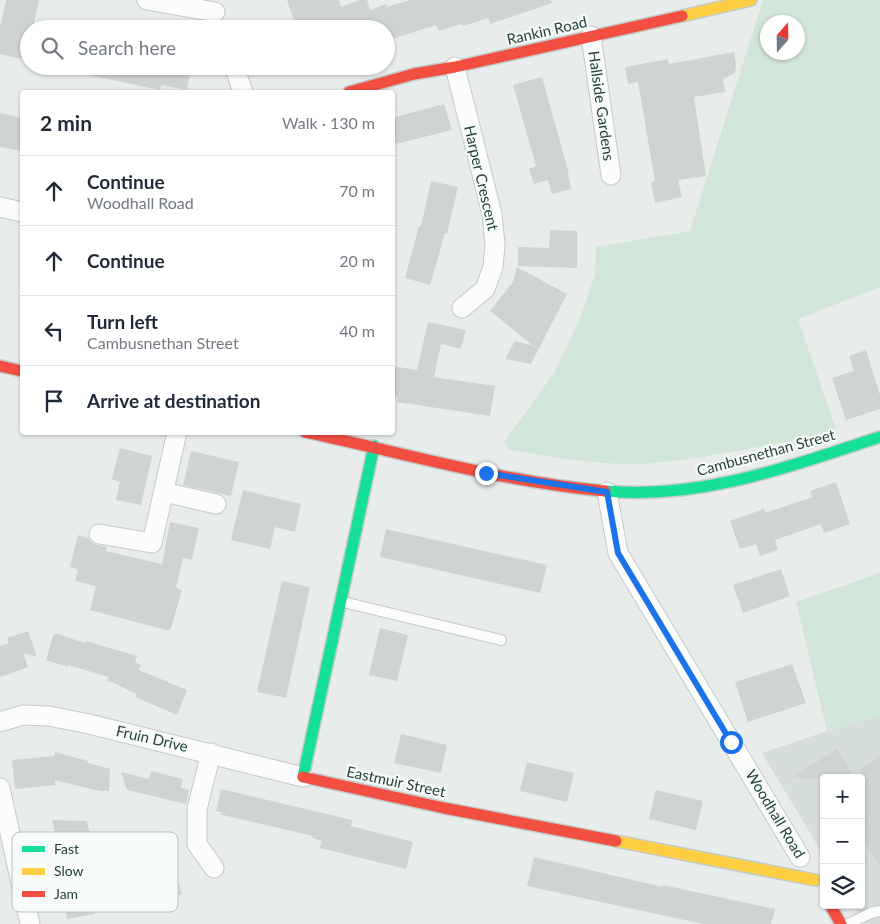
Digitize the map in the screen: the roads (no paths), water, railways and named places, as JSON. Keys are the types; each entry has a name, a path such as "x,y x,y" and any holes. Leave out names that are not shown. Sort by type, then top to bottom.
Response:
{"street":[{"path":"147,0 216,14"},
{"name":"Rankin Road","path":"356,90 414,74 455,67 751,0"},
{"name":"Hallside Gardens","path":"590,36 611,175"},
{"name":"Harper Crescent","path":"455,67 495,230 493,267 485,289 462,308"},
{"path":"237,75 243,90"},
{"path":"0,207 20,212"},
{"path":"0,366 20,371"},
{"path":"99,534 152,543 176,435"},
{"name":"Cambusnethan Street","path":"320,435 486,473 607,492 649,493 725,483 802,462 880,437"},
{"path":"302,777 342,602 374,446"},
{"path":"164,492 216,504"},
{"name":"Woodhall Road","path":"607,492 618,553 817,884"},
{"name":"Fruin Drive","path":"0,722 23,715 49,716 212,753 302,777"},
{"path":"212,753 197,809 197,844 214,868"},
{"name":"Eastmuir Street","path":"302,777 817,884"},
{"path":"0,788 12,842"},
{"path":"832,909 841,924"}],"lane":[{"path":"342,602 501,640"},
{"path":"848,924 871,913 880,911"}]}
